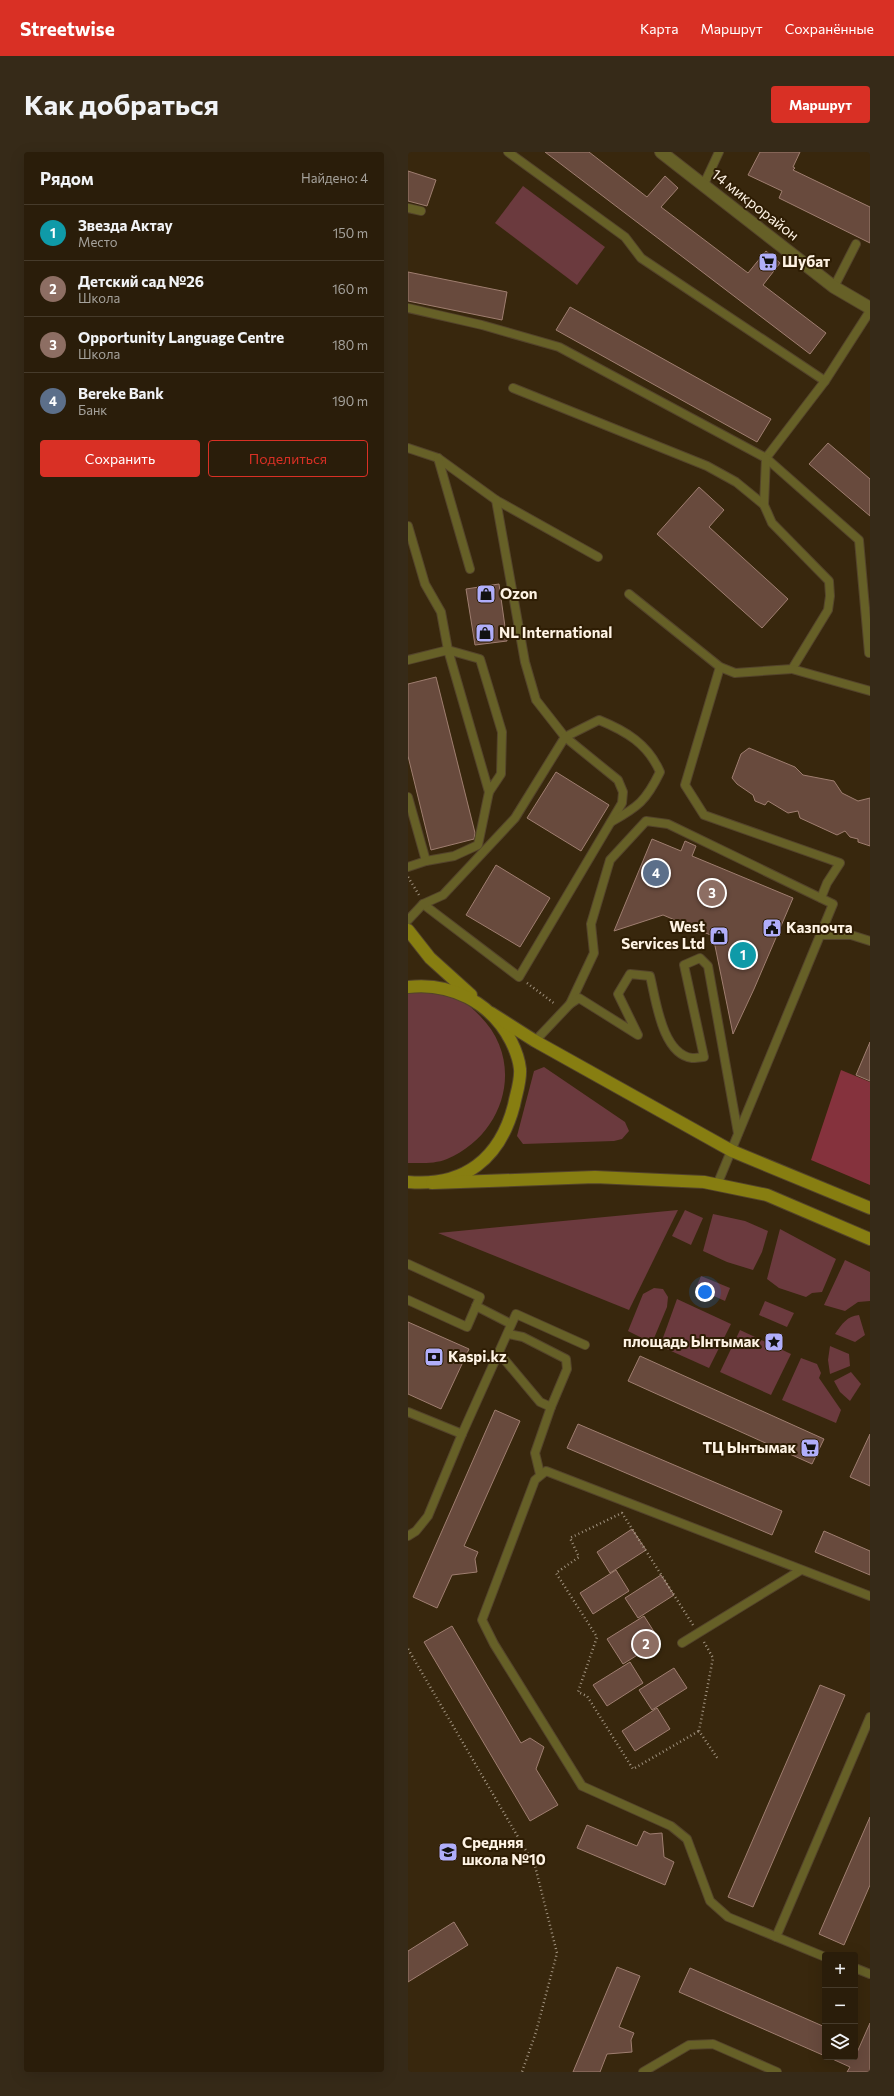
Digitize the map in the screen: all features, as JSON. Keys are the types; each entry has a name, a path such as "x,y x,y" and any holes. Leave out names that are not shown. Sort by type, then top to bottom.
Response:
{"main road":[{"path":"408,930 430,958 488,1010 506,1030 516,1051 520,1070 510,1120 501,1139 487,1157 471,1171 454,1178 408,1188"},
{"path":"408,987 422,986 444,988 465,995 535,1041 732,1150 870,1208"},
{"path":"408,1182 429,1183 595,1177 704,1182 767,1195 870,1239"}],"street":[{"name":"14 микрорайон","path":"661,152 704,184 834,287 870,308"}],"lane":[{"path":"508,152 625,237 641,258 825,381"},
{"path":"704,184 719,152"},
{"path":"408,208 421,211"},
{"path":"834,287 856,244"},
{"path":"408,308 482,326 558,347 766,458 859,540 869,653"},
{"path":"792,669 828,610 830,596 829,581 772,523 764,505 766,458 825,381 870,311"},
{"path":"513,388 707,466 736,482 764,505"},
{"path":"408,448 438,458 496,500 598,557"},
{"path":"438,458 470,569"},
{"path":"423,904 519,977 622,803 623,792 618,780 565,737 536,700 525,662 496,500"},
{"path":"408,526 425,584 441,612 448,650 488,792"},
{"path":"629,594 720,667 735,673 792,669 870,691"},
{"path":"408,660 448,650 480,659 502,732 501,774 488,792 478,845 454,856 426,861 408,867"},
{"path":"720,667 685,785 704,815 840,863 827,883 821,898"},
{"path":"408,920 423,904 443,895 515,818 565,737 599,720 622,730 653,756 660,772 650,793 636,808 609,823"},
{"path":"408,797 426,861"},
{"path":"570,1004 594,953 591,924 610,860 646,821 668,824 833,904 717,1185"},
{"path":"821,935 852,935 870,941"},
{"path":"535,1041 563,1010 580,998 638,1035 618,994 630,974 650,976 664,1033 672,1047 691,1058 704,1056 684,965 700,958 708,966 738,1134"},
{"path":"408,1264 480,1297 467,1327 408,1300"},
{"path":"476,1306 511,1324"},
{"path":"408,1536 416,1531 428,1516 462,1434 516,1314 585,1345"},
{"path":"508,1334 523,1337 566,1359 567,1369 551,1407 535,1453 540,1474"},
{"path":"499,1353 540,1402 551,1407"},
{"path":"408,1412 462,1434"},
{"path":"822,1956 728,1917 710,1900 687,1839 671,1826 582,1786 494,1644 482,1620 535,1480 540,1474 546,1471 870,1596"},
{"path":"682,1643 801,1570"},
{"path":"776,1937 870,1717"},
{"path":"858,1969 870,1974"},
{"path":"643,2072 689,2045 713,2044 777,2072"}],"path":[{"path":"408,877 423,904"},
{"path":"519,977 563,1010"},
{"path":"699,1731 633,1769 587,1696 578,1692 597,1637 556,1573 579,1557 570,1538 622,1513 713,1658 699,1731 718,1759"},
{"path":"408,1649 535,1866 557,1953 536,2032 522,2072"}],"shaded area":[{"path":"523,186 605,247 577,285 495,223"},
{"path":"408,990 442,992 452,995 462,1001 480,1016 494,1034 502,1054 505,1075 502,1096 495,1115 483,1133 467,1148 447,1159 438,1162 408,1163"},
{"path":"544,1067 625,1122 629,1131 622,1139 614,1141 523,1144 517,1136 534,1071"},
{"path":"841,1070 870,1082 870,1185 811,1160"},
{"path":"678,1210 629,1310 438,1233"},
{"path":"685,1210 703,1218 691,1245 672,1236"},
{"path":"713,1214 745,1221 768,1231 762,1252 753,1270 727,1262 703,1251"},
{"path":"780,1229 836,1259 822,1292 812,1293 806,1297 779,1288 767,1279"},
{"path":"845,1260 870,1272 870,1301 858,1302 845,1311 824,1305"},
{"path":"701,1276 730,1288 725,1301 696,1288"},
{"path":"654,1288 663,1289 668,1297 667,1307 652,1343 628,1331 643,1294"},
{"path":"677,1299 731,1324 709,1368 660,1346"},
{"path":"765,1301 794,1313 787,1327 759,1315"},
{"path":"859,1315 865,1335 855,1342 835,1334 848,1319"},
{"path":"740,1330 791,1354 771,1395 720,1372"},
{"path":"830,1346 849,1354 850,1366 830,1374 828,1360"},
{"path":"801,1358 817,1364 821,1373 819,1378 841,1410 836,1423 782,1400"},
{"path":"851,1372 861,1384 850,1401 840,1392 834,1381"}],"building":[{"path":"545,152 589,152 647,197 665,176 678,188 661,207 748,273 766,251 780,263 763,285 826,333 810,354"},
{"path":"760,152 800,152 793,170 870,207 870,243 779,198 782,191 748,175"},
{"path":"408,171 436,180 427,206 408,201"},
{"path":"408,272 507,292 502,320 408,301"},
{"path":"570,307 771,419 757,442 556,330"},
{"path":"828,443 870,479 870,516 809,464"},
{"path":"699,487 724,510 709,527 788,599 762,628 657,534"},
{"path":"499,584 507,641 475,645 466,589"},
{"path":"436,677 475,833 474,839 431,850 408,756 408,684"},
{"path":"749,748 795,767 803,775 834,781 842,793 858,801 870,798 870,846 858,842 858,839 850,837 845,831 837,835 800,818 798,811 788,813 768,801 765,805 755,801 753,795 737,784 732,778 741,754"},
{"path":"556,772 609,805 581,851 527,818"},
{"path":"652,839 681,851 685,841 696,846 692,856 793,898 733,1034 713,936 663,915 614,931"},
{"path":"496,865 550,898 520,947 466,915"},
{"path":"870,1042 870,1081 856,1075"},
{"path":"408,1322 469,1349 441,1409 408,1394"},
{"path":"640,1356 824,1439 812,1464 628,1381"},
{"path":"495,1410 520,1421 464,1546 478,1552 475,1559 477,1572 452,1575 437,1608 413,1597"},
{"path":"578,1424 782,1511 772,1535 567,1448"},
{"path":"870,1434 870,1486 850,1477"},
{"path":"632,1529 646,1550 610,1573 597,1552"},
{"path":"824,1531 870,1551 870,1575 815,1552"},
{"path":"616,1570 629,1591 593,1614 580,1593"},
{"path":"661,1575 674,1595 638,1618 625,1598"},
{"path":"644,1616 660,1641 623,1664 607,1639"},
{"path":"452,1626 521,1743 530,1738 544,1747 536,1769 558,1805 530,1821 424,1642"},
{"path":"630,1662 643,1683 607,1706 593,1685"},
{"path":"674,1668 687,1688 652,1710 639,1690"},
{"path":"820,1685 845,1695 753,1907 728,1897"},
{"path":"657,1708 670,1729 635,1751 622,1731"},
{"path":"870,1817 870,1885 844,1945 819,1934"},
{"path":"587,1825 637,1846 644,1831 650,1834 662,1833 664,1857 674,1862 665,1885 577,1848"},
{"path":"454,1922 468,1945 408,1982 408,1951"},
{"path":"617,1967 640,1976 619,2027 634,2033 631,2040 632,2052 607,2054 600,2072 573,2072"},
{"path":"690,1968 822,2026 822,2055 679,1992"},
{"path":"870,2023 870,2072 847,2072 850,2067 835,2060 858,2060 858,2050"}],"place":[{"name":"Шубат","path":"768,262"},
{"name":"Ozon","path":"486,594"},
{"name":"NL International","path":"485,633"},
{"name":"Bereke Bank","path":"656,873"},
{"name":"Opportunity Language Centre","path":"712,893"},
{"name":"Казпочта","path":"772,928"},
{"name":"West Services Ltd","path":"719,936"},
{"name":"Звезда Актау","path":"743,955"},
{"name":"площадь Ынтымак","path":"774,1342"},
{"name":"Kaspi.kz","path":"434,1357"},
{"name":"ТЦ Ынтымак","path":"810,1448"},
{"name":"Детский сад №26","path":"646,1644"},
{"name":"Средняя школа №10","path":"448,1852"}]}
